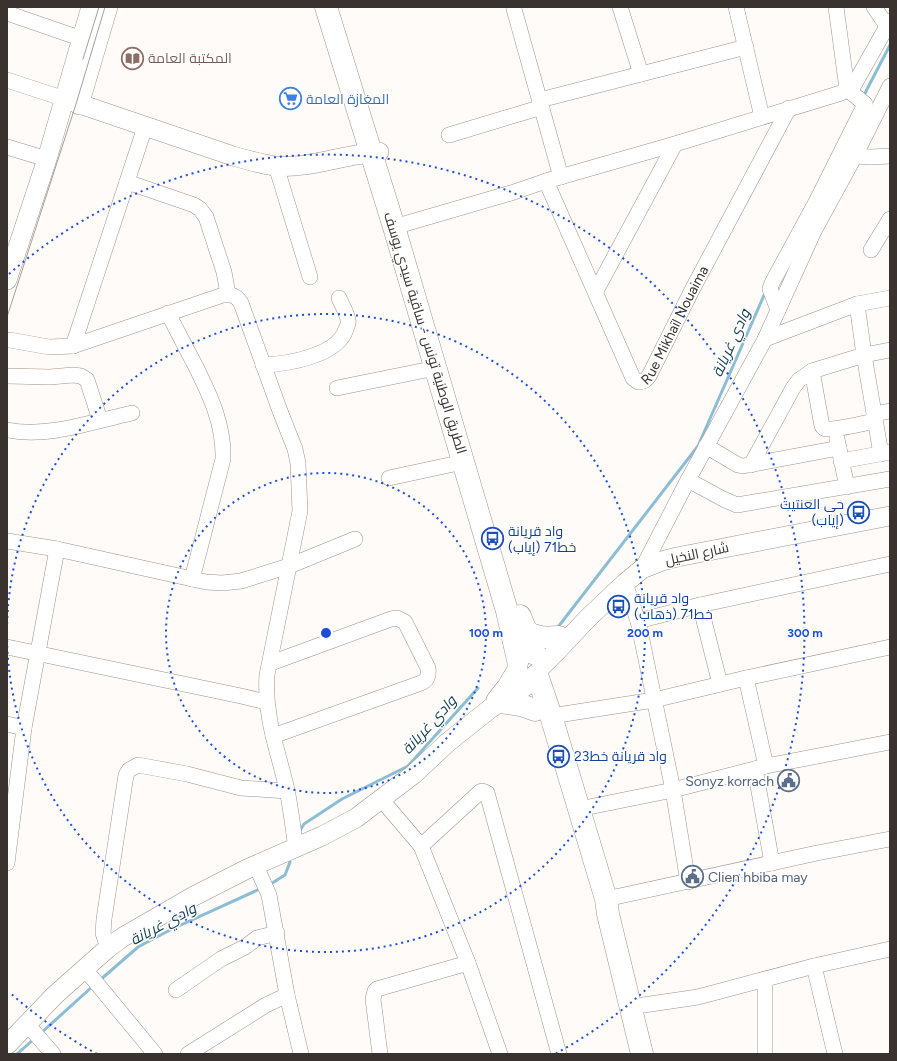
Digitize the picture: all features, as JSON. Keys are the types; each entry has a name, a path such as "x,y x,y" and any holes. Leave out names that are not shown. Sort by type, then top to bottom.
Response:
{"highway":[{"name":"الطريق الوطنية تونس - ساقية سيدي يوسف","path":"326,7 375,153 515,602 526,632 529,670"},
{"name":"الطريق الوطنية تونس - ساقية سيدي يوسف","path":"334,7 375,153"},
{"name":"الطريق الوطنية تونس - ساقية سيدي يوسف","path":"398,226 436,368 508,611 543,713 580,809 606,899 608,914 642,1054"},
{"path":"526,632 532,636 541,638 559,637"},
{"path":"495,705 521,705 543,713"},
{"name":"الطريق الوطنية تونس - ساقية سيدي يوسف","path":"543,713 544,734 594,899 606,961 629,1054"}],"main road":[{"path":"90,42 91,7"},
{"path":"7,280 10,258 47,159 72,102 90,42 108,7"},
{"path":"72,102 233,156 276,166 315,163 375,153"},
{"name":"شارع النخيل","path":"529,670 558,650 587,619 642,569 677,557 890,516"},
{"path":"7,1046 34,1031 55,995 94,980 108,948 148,922 194,896 259,873 296,848 356,818 414,774 447,743 495,705 507,686 529,670 559,637 587,619"}],"street":[{"path":"620,7 641,74"},
{"path":"736,7 762,117"},
{"path":"836,7 849,90 871,107"},
{"path":"398,226 675,144 849,90 889,23 874,7"},
{"path":"516,8 561,177"},
{"path":"7,13 90,42"},
{"path":"449,135 541,104 641,74 746,47"},
{"path":"7,80 72,102"},
{"path":"778,310 770,289 772,283 816,202 871,107 890,86"},
{"path":"642,569 706,446 765,339 814,231 855,156 871,107"},
{"name":"Rue Mikhaïl Nouaima","path":"546,181 596,291 633,378 638,382 645,380 789,108"},
{"path":"73,346 145,127"},
{"path":"596,291 626,238 675,144"},
{"path":"7,147 47,159"},
{"path":"855,156 871,158 890,156"},
{"path":"276,166 310,277"},
{"path":"127,182 194,205 200,209 206,217 224,272 228,294"},
{"path":"871,250 890,219"},
{"path":"10,340 50,347 73,346 223,295 228,294 237,297 241,303 295,449 298,463 300,511 271,663 267,675 266,702 272,736 287,791 296,848"},
{"path":"263,365 305,359 325,351 340,340 345,333 349,321 339,298"},
{"path":"765,339 857,304 890,298"},
{"path":"706,446 738,465 751,466 840,454 886,453 875,417 857,304"},
{"path":"168,313 211,396 218,416 223,447 223,459 192,579"},
{"path":"751,466 793,388 799,380 812,371 864,355 890,350"},
{"path":"337,388 436,368"},
{"path":"812,371 822,426 826,430 875,417 890,411"},
{"path":"7,376 81,376 87,380 100,420"},
{"path":"7,430 36,433 50,432 132,413"},
{"path":"835,428 846,487"},
{"path":"389,478 463,462"},
{"path":"688,480 737,505 890,479"},
{"path":"7,541 57,549 206,582 222,583 241,581 289,566 355,539"},
{"path":"7,863 24,728 57,549"},
{"path":"638,621 700,605 890,564"},
{"path":"625,583 638,621 673,790 688,882"},
{"path":"700,605 720,684"},
{"path":"271,663 397,618 405,622 428,668 429,673 426,681 272,736"},
{"path":"7,647 266,702"},
{"path":"543,713 654,700 746,678 890,647"},
{"path":"746,678 761,768 772,863"},
{"path":"7,724 24,728"},
{"path":"580,809 673,790 761,768 890,742"},
{"path":"108,948 103,933 104,919 126,775 129,770 138,765 188,774 241,788 287,791"},
{"path":"421,846 480,792 482,791 487,793 559,1054"},
{"path":"381,799 421,846 468,963 500,1054"},
{"path":"606,899 817,853 890,839"},
{"path":"259,873 269,895 287,995 301,1054"},
{"path":"176,990 221,959 245,947 257,938 276,933"},
{"path":"630,1007 698,997 814,966 890,949"},
{"path":"380,1054 373,999 375,991 377,989 468,963"},
{"path":"814,966 835,1054"},
{"path":"765,979 765,1054"},
{"path":"94,980 155,1054"},
{"path":"188,1054 266,1005 287,995"},
{"path":"34,1031 53,1054"}],"waterway":[{"name":"وادي غريانة","path":"863,97 890,45"},
{"name":"وادي غريانة","path":"558,627 698,446 765,293"},
{"name":"وادي غريانة","path":"299,832 304,824 342,799 408,766 478,688"},
{"name":"وادي غريانة","path":"269,885 285,875 290,862"},
{"name":"وادي غريانة","path":"99,981 138,947 172,929 262,888"},
{"name":"وادي غريانة","path":"41,1033 93,986"},
{"name":"وادي غريانة","path":"17,1054 34,1039"}],"tram line":[{"path":"83,59 99,7"},
{"path":"7,317 76,104 105,7"}],"place":[{"name":"المكتبة العامة","path":"133,58"},
{"name":"المغازة العامة","path":"291,99"},
{"name":"حي العنتيت (إياب)","path":"859,512"},
{"name":"واد قريانة خط71 (إياب)","path":"493,539"},
{"name":"واد قريانة خط71 (ذهاب)","path":"619,606"},
{"name":"واد قريانة خط23","path":"559,756"},
{"name":"Sonyz korrach","path":"789,781"},
{"name":"Clien hbiba may","path":"692,877"}]}
